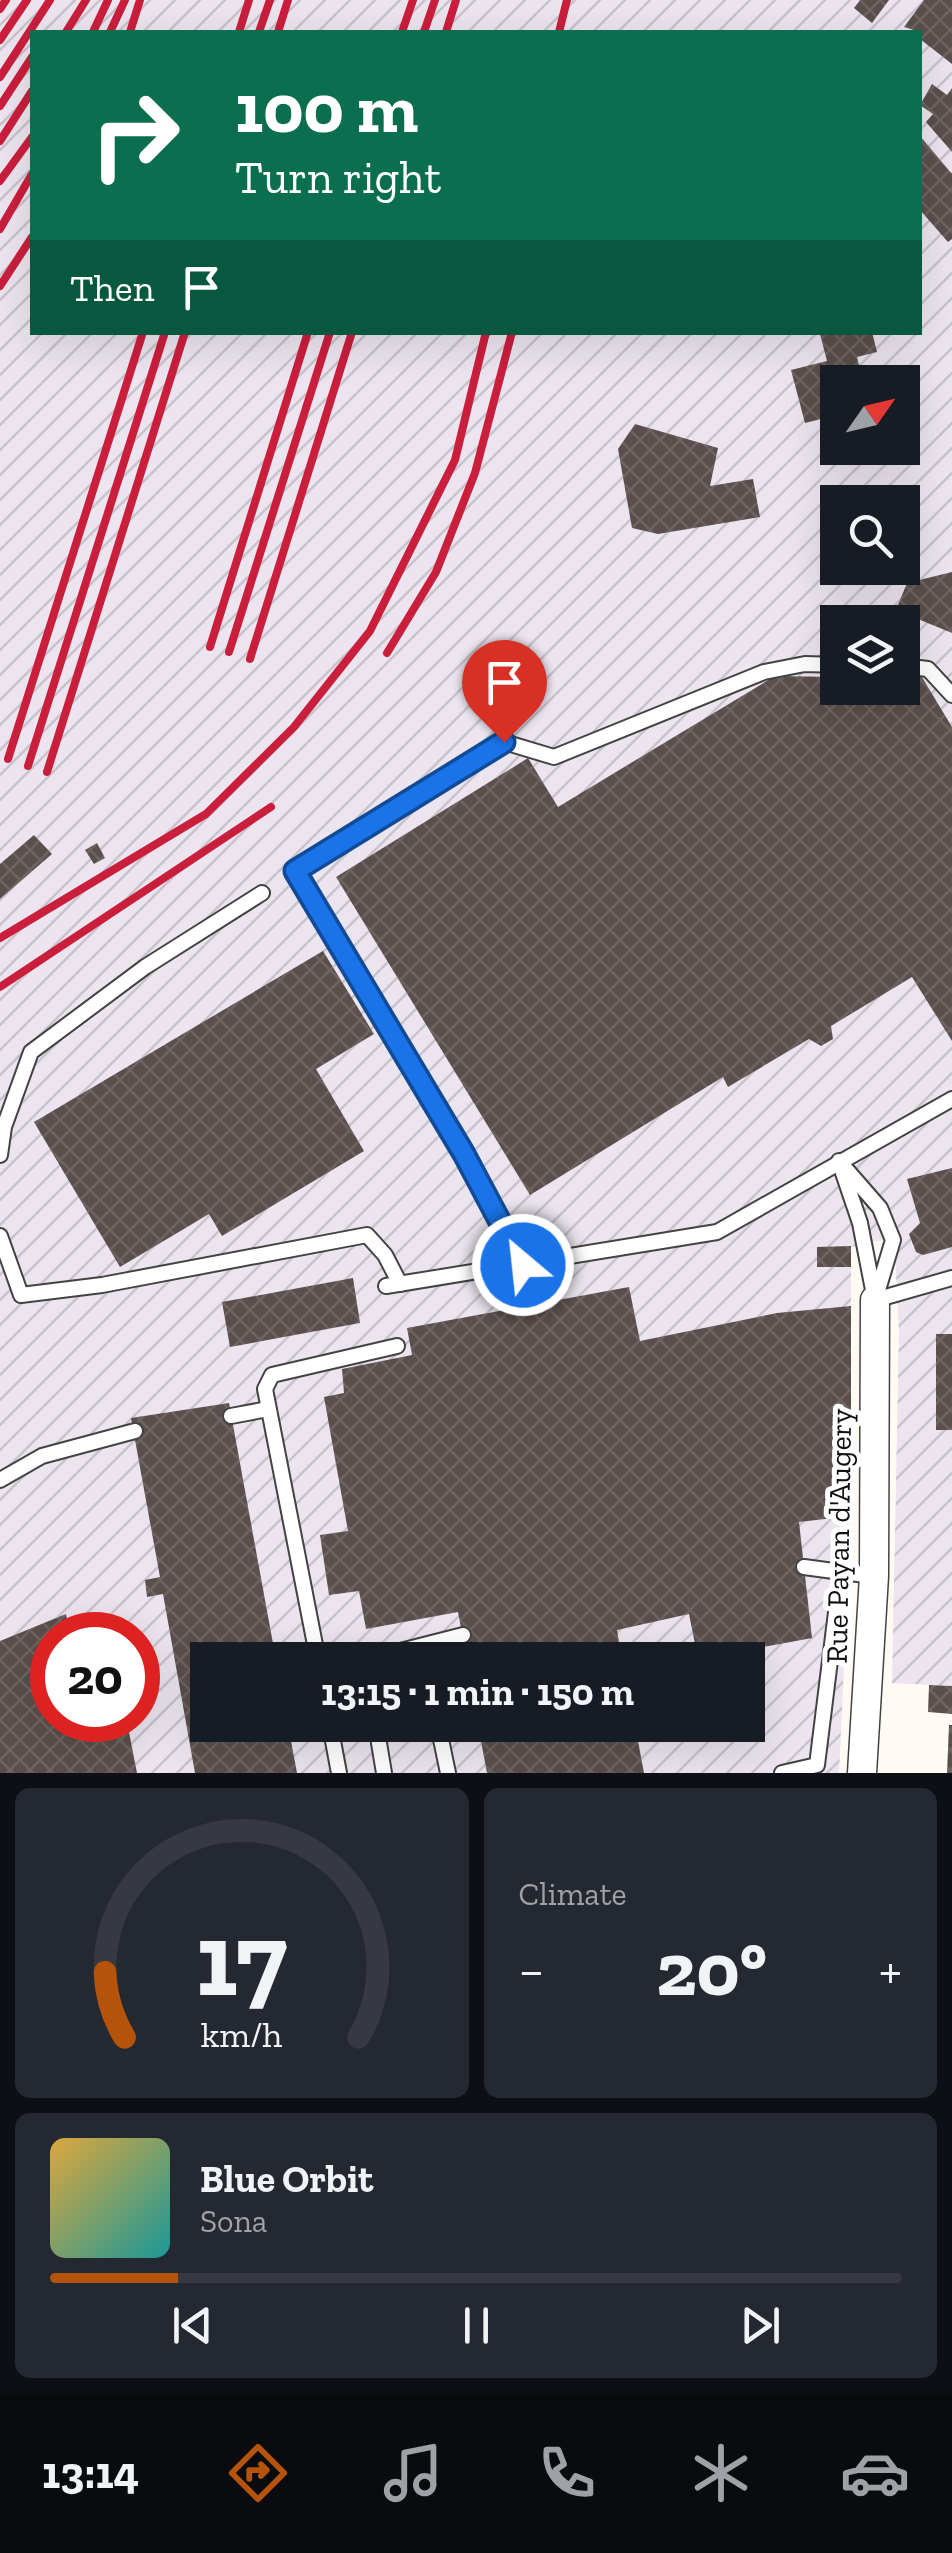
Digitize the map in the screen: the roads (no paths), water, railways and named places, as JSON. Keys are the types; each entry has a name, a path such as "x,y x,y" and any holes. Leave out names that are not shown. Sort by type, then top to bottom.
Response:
{"street":[{"name":"Rue Payan d'Augery","path":"862,1773 874,1576 875,1300"}],"lane":[{"path":"523,1265 464,1154 295,871 504,742 554,757 764,672 820,664"},
{"path":"920,668 928,669 952,695"},
{"path":"0,1155 4,1128 31,1052 145,967 262,893"},
{"path":"2,1246 21,1295 102,1285 367,1236 386,1255 393,1285 523,1265 717,1232 952,1099"},
{"path":"839,1161 860,1223 875,1300"},
{"path":"839,1161 880,1208 893,1240 875,1300"},
{"path":"875,1300 952,1278"},
{"path":"314,1642 265,1389 272,1375 397,1346"},
{"path":"232,1416 268,1409"},
{"path":"0,1480 42,1456 135,1431"},
{"path":"804,1567 874,1576"},
{"path":"782,1773 817,1765 842,1572"},
{"path":"447,1642 463,1635"},
{"path":"333,1742 339,1773"},
{"path":"379,1742 384,1773"},
{"path":"442,1742 448,1773"}],"railway":[{"path":"0,9 6,0"},
{"path":"0,40 27,0"},
{"path":"31,30 50,0"},
{"path":"67,30 86,0"},
{"path":"94,30 108,0"},
{"path":"111,30 125,0"},
{"path":"131,30 140,0"},
{"path":"240,30 249,0"},
{"path":"260,30 270,0"},
{"path":"279,30 288,0"},
{"path":"403,30 413,0"},
{"path":"425,30 435,0"},
{"path":"447,30 456,0"},
{"path":"560,30 567,0"},
{"path":"0,77 30,31"},
{"path":"0,106 30,60"},
{"path":"0,141 30,94"},
{"path":"0,181 30,140"},
{"path":"0,229 30,177"},
{"path":"0,286 30,240"},
{"path":"8,759 142,335"},
{"path":"28,766 164,335"},
{"path":"47,772 184,335"},
{"path":"210,647 307,335"},
{"path":"229,652 329,335"},
{"path":"250,659 351,335"},
{"path":"0,938 206,814 294,727 370,631 455,460 485,335"},
{"path":"387,653 436,572 475,473 511,335"},
{"path":"0,987 271,807"}]}
